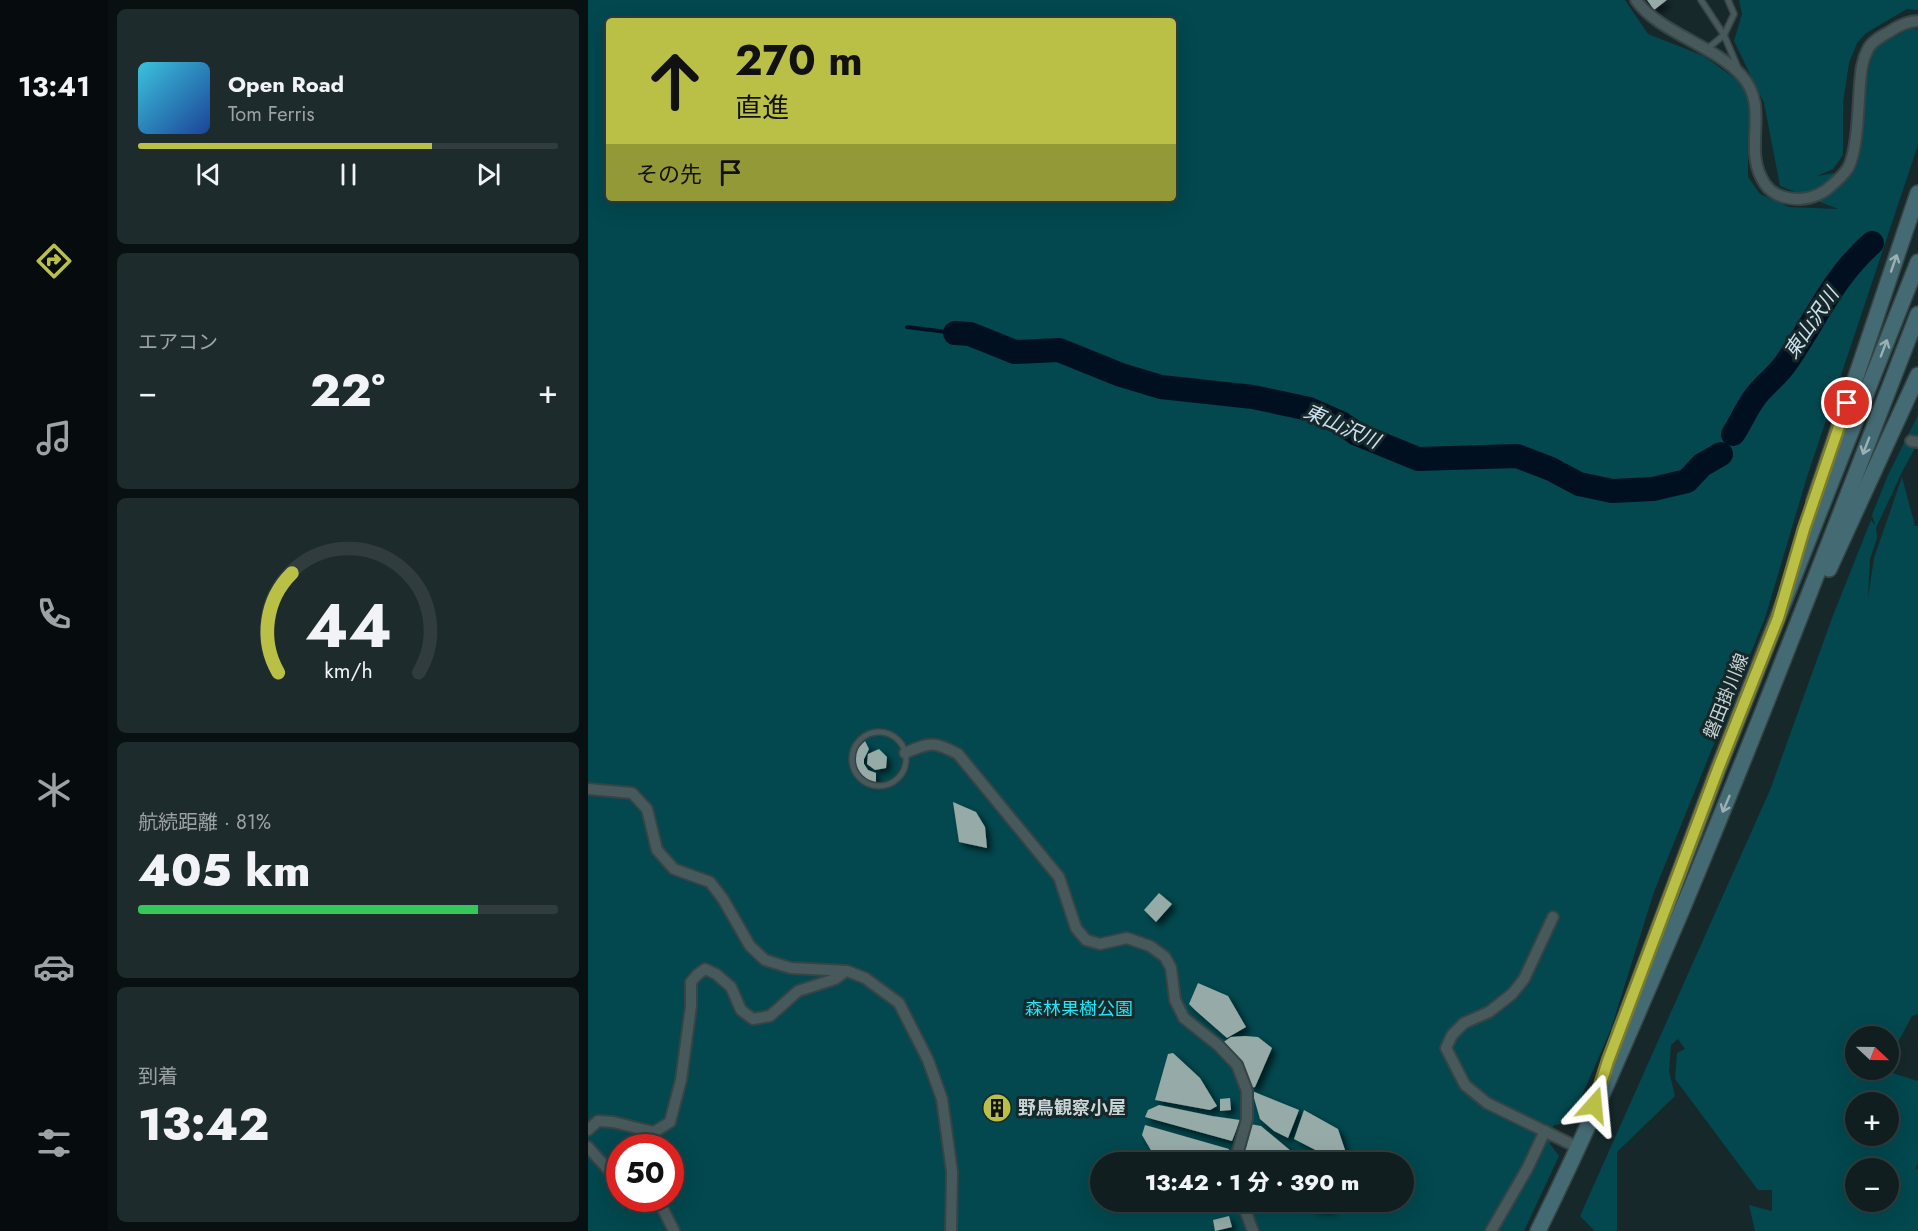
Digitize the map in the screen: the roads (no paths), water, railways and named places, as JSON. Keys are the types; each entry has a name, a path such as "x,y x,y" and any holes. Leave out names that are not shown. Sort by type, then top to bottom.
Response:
{"main road":[{"path":"1778,618 1804,529 1918,193"},
{"name":"磐田掛川線","path":"1579,1148 1608,1061 1718,769 1918,262"},
{"name":"磐田掛川線","path":"1538,1231 1617,1064 1737,778 1918,314"},
{"path":"1737,778 1772,709 1850,520 1918,375"}],"street":[{"path":"1636,0 1653,19 1707,50 1741,75 1753,92 1756,111 1755,163 1765,185 1782,198 1810,198 1824,193 1847,169 1853,155 1861,65 1869,47 1893,29 1909,21 1918,21"},
{"path":"905,753 921,746 937,743 958,754 1059,877 1076,928 1086,940 1100,944 1127,938 1150,946 1165,957 1171,968 1175,1000 1184,1018 1218,1045 1237,1065 1247,1091 1247,1119 1238,1152"},
{"path":"588,789 632,793 647,809 657,850 675,869 710,882 723,898 750,946 765,960 791,968 847,971 865,978 899,1003 928,1060 942,1099 952,1172 951,1231"},
{"path":"1553,917 1524,979 1512,994 1489,1012 1464,1023 1452,1035 1446,1048 1465,1085 1486,1102 1579,1148"},
{"path":"588,1130 598,1121 613,1122 654,1132 670,1122 681,1080 691,1006 691,982 705,969 716,974 731,987 741,1010 753,1019 770,1016 798,991 835,979 847,971"},
{"path":"1491,1231 1527,1169 1545,1131"},
{"path":"588,1147 606,1167"},
{"path":"664,1212 674,1231"},
{"path":"1246,1212 1253,1231"}],"lane":[{"path":"1701,0 1724,35 1741,75"},
{"path":"1707,50 1724,35 1734,14 1728,0"},
{"path":"883,732 893,736 905,753 902,773 894,781 885,785 874,786 864,782 852,765 855,745 862,737 872,733 883,732"}],"waterway":[{"name":"東山沢川","path":"1733,434 1756,395 1788,360 1836,284 1872,243"},
{"path":"907,327 955,333"},
{"name":"東山沢川","path":"955,333 970,334 1015,352 1059,350 1121,375 1161,387 1253,397 1309,409 1341,423 1357,434 1418,459 1517,456 1551,469 1579,484 1612,491 1653,489 1687,481 1702,465 1721,454"}],"place":[{"name":"野鳥観察小屋","path":"997,1108"}],"park label":[{"name":"森林果樹公園","path":"1079,1009"}]}
